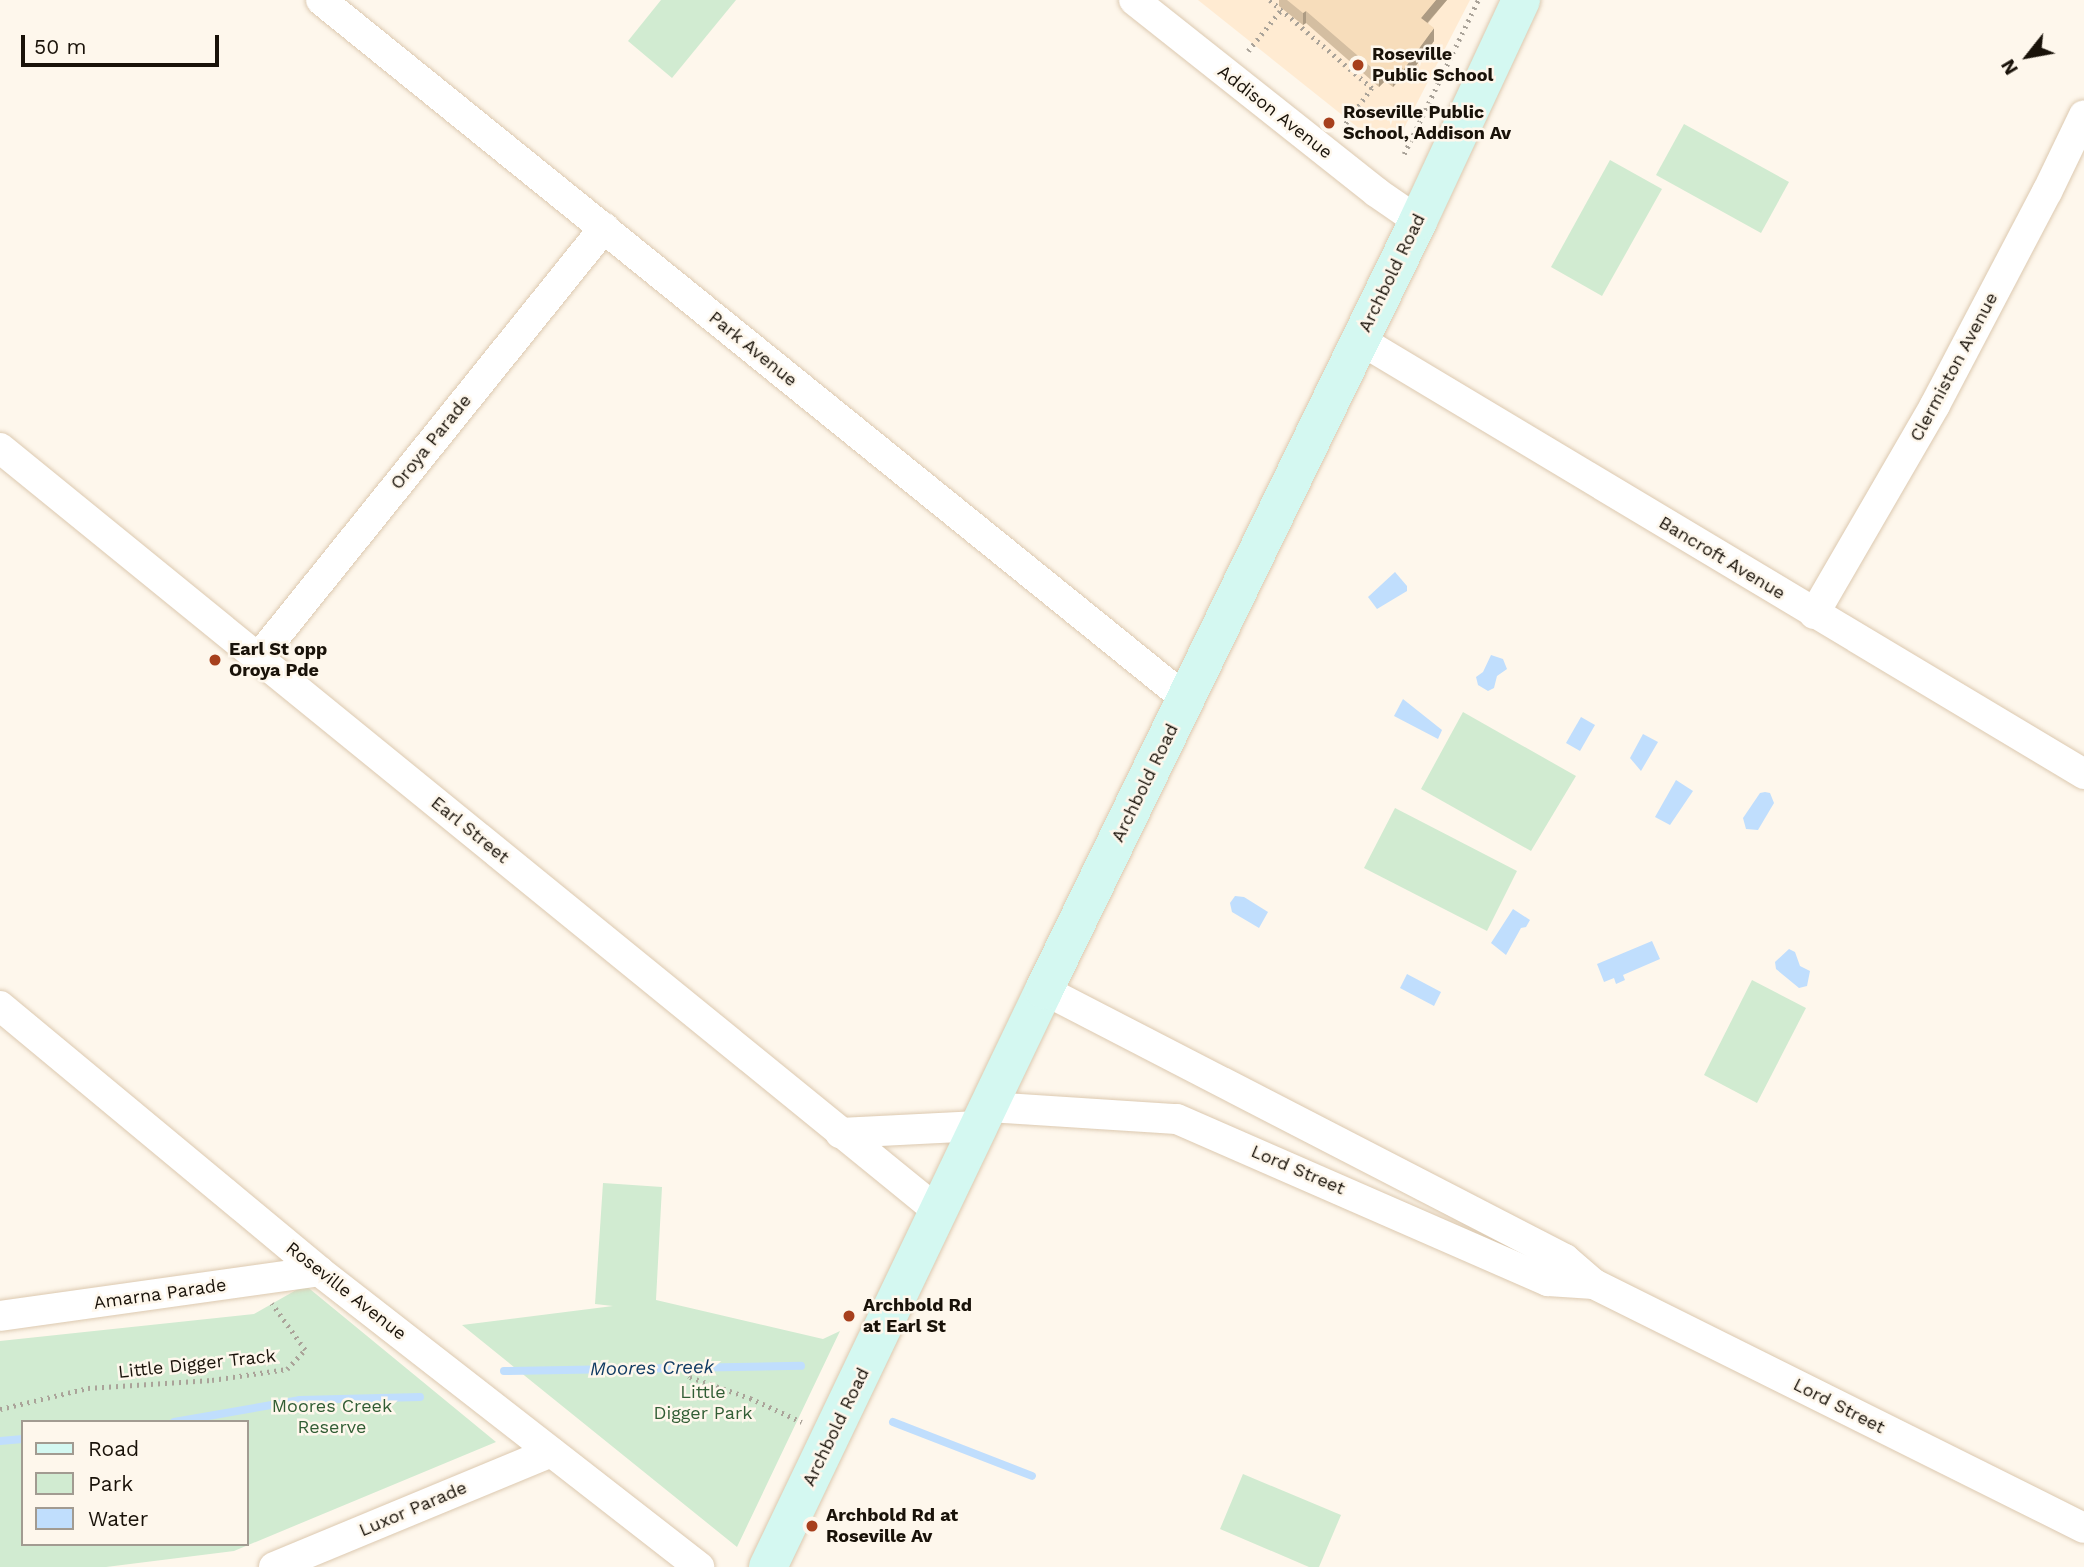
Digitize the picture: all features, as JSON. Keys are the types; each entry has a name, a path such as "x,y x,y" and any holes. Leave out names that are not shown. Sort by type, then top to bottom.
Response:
{"main road":[{"name":"Archbold Road","path":"770,1565 1044,990 1418,221 1521,0"}],"street":[{"name":"Park Avenue","path":"321,0 1186,699"},
{"name":"Addison Avenue","path":"1134,0 1376,192 1418,221"},
{"name":"Clermiston Avenue","path":"1814,614 1935,405 2047,192 2084,115"},
{"name":"Oroya Parade","path":"259,657 604,228"},
{"name":"Bancroft Avenue","path":"1360,340 2084,774"},
{"name":"Earl Street","path":"0,448 939,1212"},
{"name":"Lord Street","path":"1044,990 1565,1259 1594,1284 2084,1528"},
{"name":"Roseville Avenue","path":"0,1006 319,1270 699,1567"},
{"name":"Lord Street","path":"841,1133 984,1116 1177,1119 1548,1281 1594,1284"},
{"name":"Amarna Parade","path":"0,1316 319,1270"},
{"name":"Luxor Parade","path":"274,1567 551,1452"}],"path":[{"path":"1270,0 1372,88 1343,128"},
{"path":"1404,154 1478,0"},
{"path":"1248,51 1280,11"},
{"name":"Little Digger Track","path":"0,1409 88,1388 212,1380 287,1369 305,1350 256,1281"},
{"path":"684,1371 690,1377 750,1398 795,1418 831,1438"}],"shaded area":[{"name":"Roseville Public School","path":"1198,0 1470,0 1402,132 1361,130"}],"green space":[{"path":"661,0 736,0 672,78 628,41"},
{"path":"1684,124 1789,182 1761,233 1656,175"},
{"path":"1610,160 1662,189 1602,296 1551,267"},
{"path":"1463,712 1576,776 1531,851 1421,789"},
{"path":"1395,808 1517,871 1487,931 1364,868"},
{"path":"1752,980 1806,1008 1757,1103 1704,1075"},
{"name":"Little Digger Park","path":"603,1183 662,1187 656,1300 823,1339 840,1331 737,1547 462,1325 613,1306 595,1304"},
{"name":"Moores Creek Reserve","path":"305,1285 496,1442 248,1545 248,1420 21,1420 21,1546 246,1546 234,1551 106,1567 0,1567 0,1341 254,1314"},
{"path":"1243,1474 1341,1515 1319,1567 1309,1567 1220,1529"}],"water":[{"path":"1395,572 1407,586 1407,591 1377,609 1368,597"},
{"path":"1491,655 1503,659 1507,669 1497,676 1494,688 1488,691 1478,685 1476,677 1483,672"},
{"path":"1403,699 1442,730 1438,739 1394,716"},
{"path":"1581,717 1595,725 1580,751 1566,743"},
{"path":"1643,734 1658,742 1641,771 1630,758"},
{"path":"1676,780 1693,791 1670,825 1655,817"},
{"path":"1760,793 1770,793 1774,803 1758,830 1746,829 1743,818"},
{"path":"1235,896 1244,897 1268,912 1259,928 1232,912 1230,903"},
{"path":"1513,909 1530,920 1526,927 1521,928 1506,955 1491,943"},
{"path":"1652,941 1660,959 1623,975 1625,980 1616,984 1614,978 1604,982 1597,964"},
{"path":"1789,949 1795,952 1800,966 1810,971 1807,986 1799,988 1776,969 1775,962"},
{"path":"1407,974 1441,992 1434,1006 1400,988"}],"building":[{"path":"1287,0 1436,0 1421,18 1434,28 1404,69 1400,67 1393,75 1385,69 1379,74 1306,11 1303,13"}],"waterway":[{"name":"Moores Creek","path":"504,1371 801,1366"},
{"name":"Moores Creek","path":"185,1420 300,1400 420,1397"},
{"name":"Moores Creek","path":"893,1422 1032,1476"},
{"name":"Moores Creek","path":"0,1441 21,1439"}],"place":[{"name":"Roseville Public School","path":"1358,65"},
{"name":"Roseville Public School, Addison Av","path":"1329,123"},
{"name":"Earl St opp Oroya Pde","path":"215,660"},
{"name":"Archbold Rd at Earl St","path":"849,1316"},
{"name":"Archbold Rd at Roseville Av","path":"812,1526"}]}
